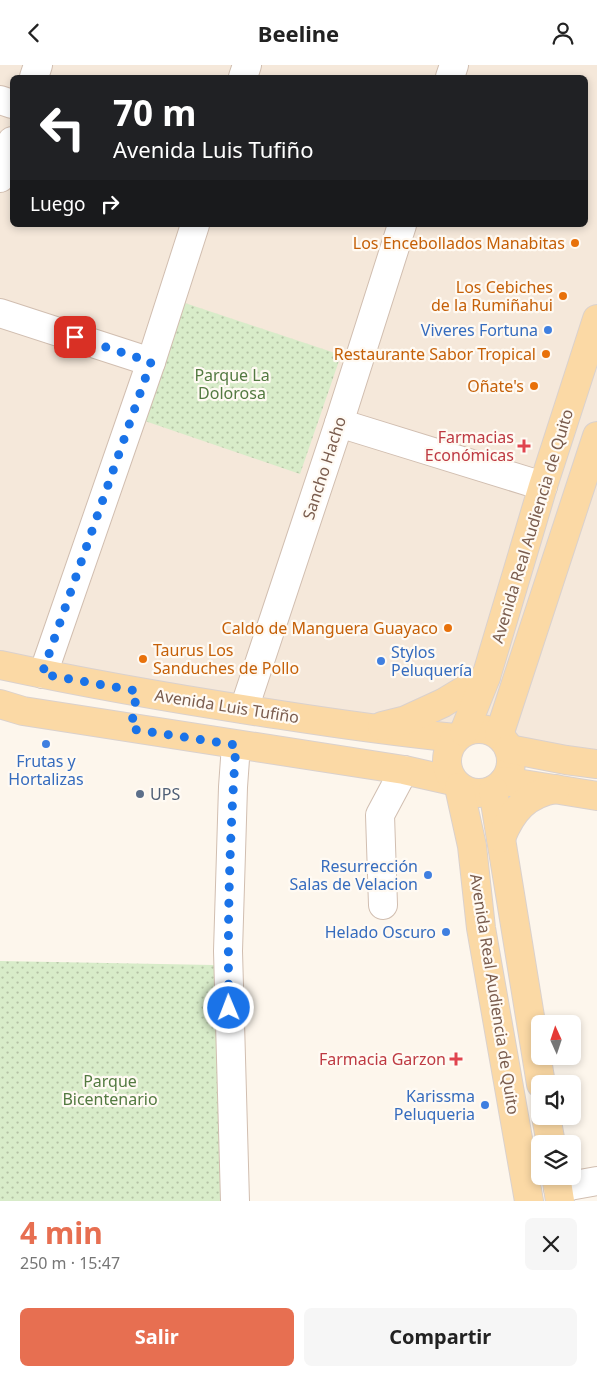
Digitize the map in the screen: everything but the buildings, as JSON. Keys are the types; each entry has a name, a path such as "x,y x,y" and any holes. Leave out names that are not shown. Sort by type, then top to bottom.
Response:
{"main road":[{"name":"Avenida Real Audiencia de Quito","path":"459,735 486,677 543,486 597,319"},
{"name":"Avenida Real Audiencia de Quito","path":"504,742 597,436"},
{"name":"Avenida Luis Tufiño","path":"0,665 244,709 370,728 459,735"},
{"path":"370,728 406,720 442,703 486,677"},
{"path":"131,729 137,691"},
{"path":"0,704 24,711 131,729 404,770 456,784 476,793 482,793 499,786 556,789 597,796"},
{"path":"456,784 449,775 446,760 447,752 459,735 476,728 488,730 504,742 566,761 597,764"},
{"path":"499,786 510,769 511,763 504,742"},
{"name":"Avenida Real Audiencia de Quito","path":"456,784 472,846 481,928 529,1201"},
{"name":"Avenida Real Audiencia de Quito","path":"499,786 501,839 540,1075"},
{"path":"501,839 512,815 524,803 540,793 556,789"}],"street":[{"path":"0,178 10,147"},
{"path":"42,674 151,362 194,227"},
{"name":"Sancho Hacho","path":"244,709 339,423 401,227"},
{"path":"0,313 151,362"},
{"path":"339,423 543,486"},
{"path":"235,1201 228,951 236,745"},
{"path":"383,905 380,815 404,770"},
{"path":"558,1188 597,1181"}],"shaded area":[{"path":"0,65 597,65 597,764 488,730 0,665"}],"green space":[{"name":"Parque La Dolorosa","path":"182,302 341,355 300,474 142,420"},
{"name":"Parque Bicentenario","path":"0,961 214,965 226,1201 0,1201"}],"place":[{"name":"Los Encebollados Manabitas","path":"575,243"},
{"name":"Los Cebiches de la Rumiñahui","path":"563,296"},
{"name":"Viveres Fortuna","path":"548,330"},
{"name":"Restaurante Sabor Tropical","path":"546,354"},
{"name":"Oñate's","path":"534,386"},
{"name":"Farmacias Económicas","path":"524,446"},
{"name":"Caldo de Manguera Guayaco","path":"448,628"},
{"name":"Taurus Los Sanduches de Pollo","path":"143,659"},
{"name":"Stylos Peluquería","path":"381,661"},
{"name":"Frutas y Hortalizas","path":"46,744"},
{"name":"UPS","path":"140,794"},
{"name":"Resurrección Salas de Velacion","path":"428,875"},
{"name":"Helado Oscuro","path":"446,932"},
{"name":"Farmacia Garzon","path":"456,1059"},
{"name":"Karissma Peluqueria","path":"485,1105"}],"route":[{"path":"75,337 151,362 42,674 137,691 131,729 236,745 228,951 229,1008"}]}
